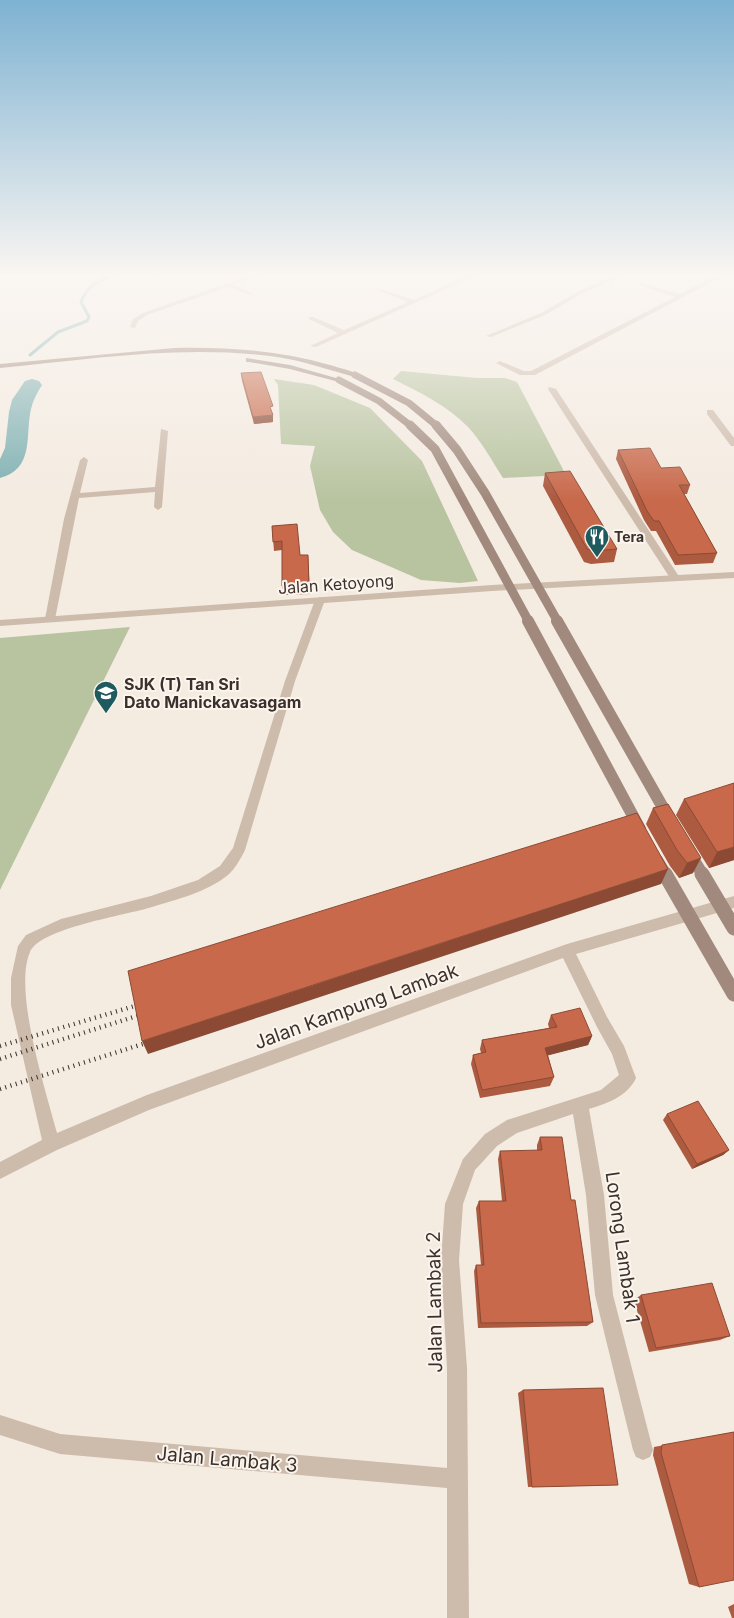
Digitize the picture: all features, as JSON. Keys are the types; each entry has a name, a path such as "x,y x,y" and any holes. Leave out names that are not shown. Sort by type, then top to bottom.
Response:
{"main road":[{"path":"0,366 160,350 210,350 277,355 314,362 355,375 388,391 409,404 438,427 457,451 485,493 674,826"},
{"path":"0,374 151,359 208,358 257,361 290,367 339,380 366,392 406,420 435,449 648,842 734,994"},
{"path":"684,843 734,928"}],"street":[{"path":"500,363 523,373 532,373 580,349"},
{"path":"552,389 675,578"},
{"path":"710,412 734,444"},
{"path":"158,507 164,431"},
{"path":"50,619 84,460"},
{"path":"75,496 159,489"},
{"name":"Jalan Ketoyong","path":"0,623 320,600 734,574"},
{"path":"51,1144 18,1005 18,978 23,950 31,939 66,923 177,894 204,884 225,870 239,850 257,785 290,681 320,600"},
{"name":"Jalan Kampung Lambak","path":"0,1171 51,1144 147,1103 567,950 734,902"},
{"name":"Jalan Lambak 2","path":"458,1618 457,1368 450,1260 454,1204 469,1165 491,1140 514,1126 606,1096 628,1078 619,1051 602,1022 567,950"},
{"name":"Lorong Lambak 1","path":"580,1106 595,1195 604,1295 642,1450"},
{"name":"Jalan Lambak 3","path":"0,1425 60,1444 456,1479"}],"green space":[{"path":"401,371 477,378 505,378 517,382 566,475 503,478 478,439 460,419 433,400 393,379"},
{"path":"274,379 314,385 370,408 422,461 478,581 460,583 421,580 352,550 333,532 320,510 310,466 315,446 281,444 278,385"},
{"path":"130,627 0,890 0,638"}],"building":[{"path":"261,372 273,406 270,407 273,415 253,417 241,373"},
{"path":"650,448 661,468 680,467 690,485 679,485 717,553 678,555 659,521 654,521 647,511 618,450"},
{"path":"570,471 617,549 594,551 587,549 545,473"},
{"path":"297,524 300,555 308,555 309,585 282,586 282,541 273,542 272,526"},
{"path":"734,783 734,847 717,852 684,799"},
{"path":"668,804 701,858 687,863 677,850 653,808"},
{"path":"637,813 668,869 142,1041 128,971"},
{"path":"580,1008 592,1036 545,1048 554,1077 482,1090 473,1055 486,1052 482,1040 557,1027 551,1015"},
{"path":"698,1101 729,1150 697,1164 667,1114"},
{"path":"540,1137 562,1137 571,1200 575,1200 593,1322 481,1323 476,1265 484,1265 479,1201 506,1201 500,1151 542,1150"},
{"path":"712,1283 730,1336 656,1348 641,1295"},
{"path":"603,1388 618,1485 532,1487 523,1390"},
{"path":"734,1432 734,1580 699,1587 661,1453 662,1445"}],"waterway":[{"path":"30,355 38,349"},
{"path":"0,471 9,464 17,448 19,412 23,400 32,385"}],"railway":[{"path":"0,1046 138,1005"},
{"path":"0,1059 140,1015"},
{"path":"0,1089 146,1043"}],"place":[{"name":"Tera","path":"597,558"},
{"name":"SJK (T) Tan Sri Dato Manickavasagam","path":"106,714"}]}
